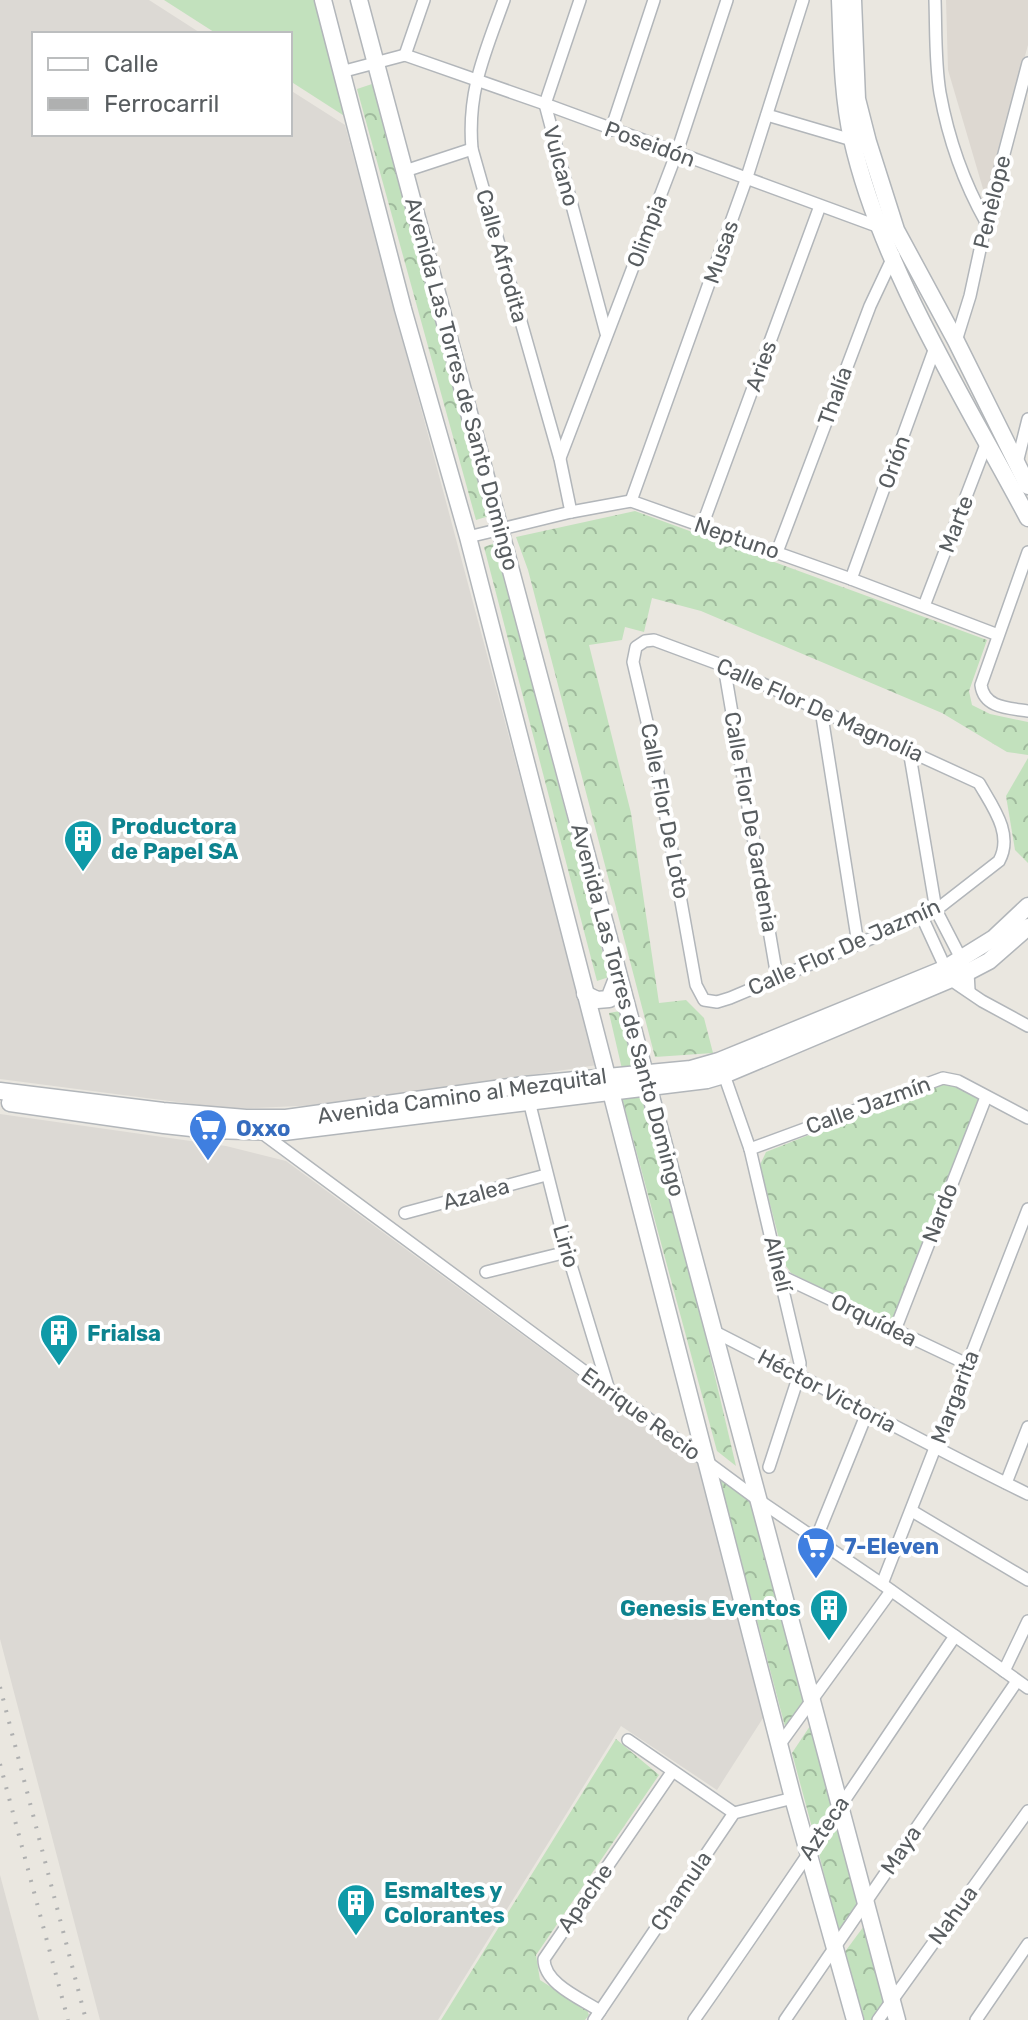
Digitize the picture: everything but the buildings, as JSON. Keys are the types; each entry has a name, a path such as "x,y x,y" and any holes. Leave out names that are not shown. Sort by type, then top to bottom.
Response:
{"street":[{"name":"Avenida Las Torres de Santo Domingo","path":"323,0 403,309 468,537 793,1798 855,2020"},
{"name":"Avenida Las Torres de Santo Domingo","path":"359,0 897,2020"},
{"path":"341,72 405,55 424,0"},
{"name":"Calle Afrodita","path":"504,0 470,106 472,149 560,459 571,512"},
{"name":"Vulcano","path":"580,0 545,104 607,334"},
{"path":"611,130 654,0"},
{"name":"Olimpia","path":"560,459 677,152 727,0"},
{"name":"Musas","path":"631,501 746,180 803,0"},
{"path":"840,0 844,85 852,140 936,345 1028,518"},
{"path":"853,0 857,99 893,240 956,341 1028,486"},
{"path":"935,0 942,101 967,184 986,222"},
{"name":"Poseidón","path":"405,55 820,206 893,240"},
{"name":"Penèlope","path":"956,341 1028,63"},
{"path":"767,115 852,140"},
{"path":"405,171 472,149"},
{"name":"Aries","path":"702,526 820,206"},
{"name":"Thalía","path":"777,552 893,240"},
{"name":"Orión","path":"851,579 936,345"},
{"path":"1017,463 1028,419"},
{"name":"Marte","path":"924,606 987,442"},
{"name":"Neptuno","path":"468,537 631,501 998,635"},
{"path":"1028,552 982,677 983,694 992,704 1028,711"},
{"name":"Calle Flor De Loto","path":"659,642 650,640 640,643 634,652 633,662 655,756 696,985 704,1000"},
{"name":"Calle Flor De Magnolia","path":"659,642 724,666 979,783 996,809 1004,841"},
{"name":"Calle Flor De Gardenia","path":"724,666 777,977"},
{"path":"821,710 858,944"},
{"path":"909,750 936,910 965,966 969,990"},
{"name":"Calle Flor De Jazmín","path":"704,1000 723,1000 936,910 999,861 1004,841"},
{"name":"Avenida Camino al Mezquital","path":"965,966 1028,906"},
{"path":"922,917 947,974 982,1001 1028,1026"},
{"name":"Avenida Camino al Mezquital","path":"0,1091 257,1125 721,1068 997,955 1028,927"},
{"path":"585,994 602,1001 609,999 618,976"},
{"name":"Alhelí","path":"721,1068 750,1149 799,1355 799,1375 769,1467"},
{"name":"Calle Jazmín","path":"750,1149 936,1080 951,1079 1028,1118"},
{"name":"Avenida Camino al Mezquital","path":"0,1102 164,1125 257,1125 316,1129 529,1101 609,1084"},
{"name":"Nardo","path":"895,1330 986,1097"},
{"name":"Lirio","path":"529,1101 567,1252 609,1390"},
{"name":"Enrique Recio","path":"257,1125 757,1499 1028,1688"},
{"name":"Azalea","path":"405,1213 546,1175"},
{"name":"Margarita","path":"780,1744 812,1703 886,1587 935,1449 1028,1209"},
{"path":"486,1272 567,1252"},
{"name":"Orquídea","path":"781,1276 967,1364"},
{"name":"Héctor Victoria","path":"712,1331 935,1449 1028,1494"},
{"path":"816,1539 867,1413"},
{"path":"1006,1483 1028,1427"},
{"path":"912,1511 1028,1580"},
{"path":"1004,1671 1028,1621"},
{"name":"Azteca","path":"694,2020 955,1636"},
{"name":"Maya","path":"785,2020 1017,1681"},
{"path":"628,1740 734,1813 793,1798"},
{"name":"Apache","path":"597,2015 550,1977 544,1959 672,1772"},
{"name":"Nahua","path":"878,2020 1028,1811"},
{"name":"Chamula","path":"597,2015 734,1813"},
{"path":"976,2020 1028,1944"}],"shaded area":[{"path":"0,0 149,0 199,32 32,32 32,136 292,136 292,91 345,125 597,1065 342,1104 231,1109 0,1079"},
{"path":"946,0 1028,0 1028,45 986,199 948,70"},
{"path":"0,1114 226,1146 286,1161 702,1467 765,1715 717,1790 621,1726 438,2020 100,2020 0,1639"},
{"path":"0,1875 30,1987 39,2020 0,2020"}],"green space":[{"path":"164,0 314,0 346,117 292,82 292,32 214,32"},
{"path":"378,82 489,516 476,520 357,89"},
{"path":"635,511 987,640 969,691 972,705 990,714 1028,722 1028,755 1007,752 942,713 701,611 652,598 644,632 625,627 622,640 589,645 631,813 659,1003 686,1000 704,1018 713,1053 655,1057 528,570 516,537"},
{"path":"495,543 609,977 597,981 484,547"},
{"path":"1028,758 1028,863 1015,850 1006,796"},
{"path":"620,1011 636,1071 622,1069 609,1013"},
{"path":"940,1083 953,1084 978,1097 979,1105 897,1319 887,1321 791,1273 786,1266 760,1165 766,1152"},
{"path":"649,1096 736,1466 717,1451 622,1098"},
{"path":"719,1477 754,1504 809,1705 787,1734"},
{"path":"812,1723 833,1806 814,1835 792,1753"},
{"path":"616,1739 659,1775 536,1955 540,1980 587,2010 589,2015 585,2020 441,2020"},
{"path":"837,1821 860,1908 840,1939 819,1854"},
{"path":"864,1926 885,2001 872,2020 863,2020 844,1953"}],"railway":[{"path":"0,1687 86,2020"},
{"path":"0,1764 68,2020"}],"place":[{"name":"Productora de Papel SA","path":"83,873"},
{"name":"Oxxo","path":"208,1162"},
{"name":"Frialsa","path":"59,1367"},
{"name":"7-Eleven","path":"816,1580"},
{"name":"Genesis Eventos","path":"829,1642"},
{"name":"Esmaltes y Colorantes","path":"356,1937"}]}
